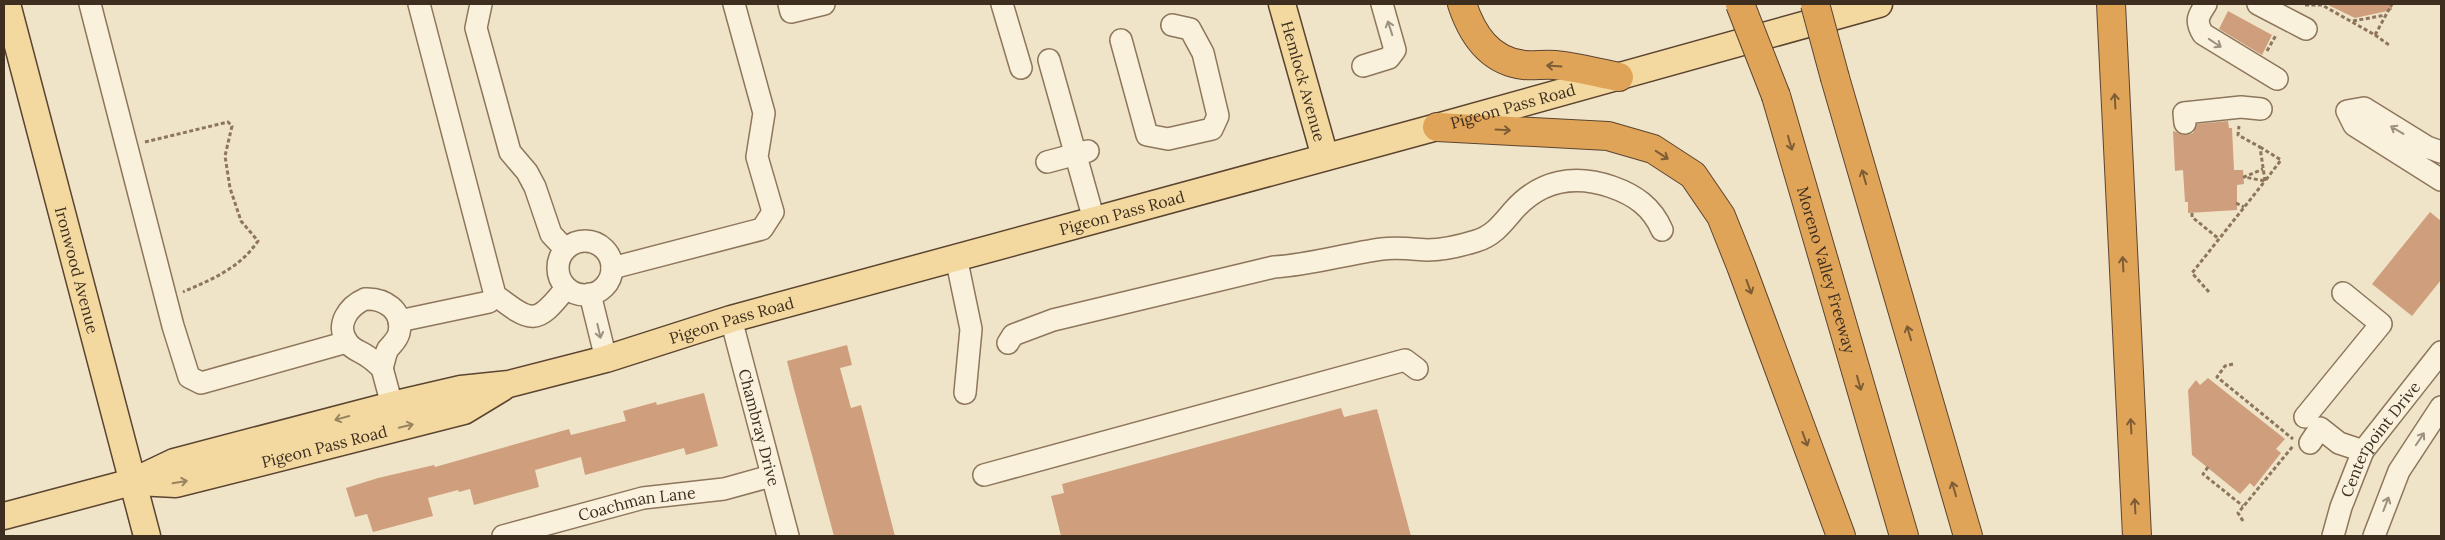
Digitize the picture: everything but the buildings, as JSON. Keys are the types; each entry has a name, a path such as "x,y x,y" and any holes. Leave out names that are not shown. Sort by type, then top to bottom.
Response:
{"highway":[{"path":"1462,4 1468,23 1479,40 1492,53 1506,61 1523,65 1553,65 1619,77"},
{"path":"1740,4 1776,96"},
{"name":"Moreno Valley Freeway","path":"1749,4 1904,536"},
{"path":"1815,4 1968,536"},
{"path":"2111,4 2137,536"},
{"path":"1437,127 1608,136 1653,149 1693,175 1720,216 1741,266 1841,536"}],"main road":[{"name":"Ironwood Avenue","path":"7,4 147,536"},
{"name":"Hemlock Avenue","path":"1282,4 1325,157"},
{"name":"Pigeon Pass Road","path":"4,516 132,482 174,462 392,405 461,389 509,384 606,359 731,319 1880,4"},
{"name":"Pigeon Pass Road","path":"132,482 176,484 464,411 509,384"}],"street":[{"path":"90,4 166,299 189,377 200,383 347,342"},
{"path":"419,4 495,295 522,315 533,317 544,314 566,288"},
{"path":"481,4 476,28 510,152 527,172 535,186 551,234 565,249"},
{"path":"612,268 762,229 773,212 757,157 764,113 734,4"},
{"path":"789,4 792,12 823,4"},
{"path":"1002,4 1021,68"},
{"path":"1363,66 1389,58 1395,50 1382,4"},
{"path":"2206,4 2198,16 2197,24 2203,34 2277,80"},
{"path":"2258,4 2306,29"},
{"path":"1121,40 1147,135 1168,139 1212,129 1218,116 1203,53 1190,29 1172,25"},
{"path":"1049,60 1083,153 1094,220"},
{"path":"2185,123 2184,113 2240,107 2261,109"},
{"path":"2364,108 2427,147 2441,151 2431,178 2354,125 2347,111 2364,108"},
{"path":"1047,162 1083,153"},
{"path":"1008,343 1013,335 1053,320 1268,269 1304,265 1383,248 1430,250 1452,248 1477,241 1498,229 1514,209 1532,194 1557,181 1586,181 1627,192 1639,199 1648,208 1657,219 1662,230"},
{"path":"584,241 595,243 604,248 610,257 612,268 610,278 592,299 575,294 566,288 560,279 557,268 559,258 565,249 574,243 584,241"},
{"path":"956,257 971,328 965,393"},
{"path":"2305,417 2381,324 2343,292"},
{"path":"399,321 489,302 495,295"},
{"path":"382,368 347,342 343,333 343,322 347,311 355,303 365,299 376,299 386,303 395,310 399,321 399,332 395,342 388,350 382,368 392,405"},
{"path":"592,299 606,359"},
{"name":"Chambray Drive","path":"731,319 788,536"},
{"name":"Centerpoint Drive","path":"2334,536 2341,507 2364,452 2441,352"},
{"path":"984,475 1405,360 1417,369"},
{"name":"Centerpoint Drive","path":"2374,536 2399,471 2441,408"},
{"path":"2310,442 2320,428 2339,443 2364,452"},
{"name":"Coachman Lane","path":"503,536 642,498 724,489 771,476"}],"path":[{"path":"2375,35 2392,4"},
{"path":"2256,68 2295,5 2322,5 2343,14 2389,45"},
{"path":"2352,21 2370,16 2386,15"},
{"path":"2209,292 2192,273 2281,160 2238,135 2239,118"},
{"path":"126,144 159,140 228,122 232,126 225,156 230,188 241,221 258,241 234,267 223,275 166,299"},
{"path":"2260,147 2265,182"},
{"path":"2262,169 2244,177 2265,182"},
{"path":"2236,203 2244,207"},
{"path":"2192,213 2192,218 2219,239"},
{"path":"2234,364 2225,366 2217,378 2296,441 2269,471 2238,513 2243,521"},
{"path":"2208,467 2203,474 2243,506"}]}
